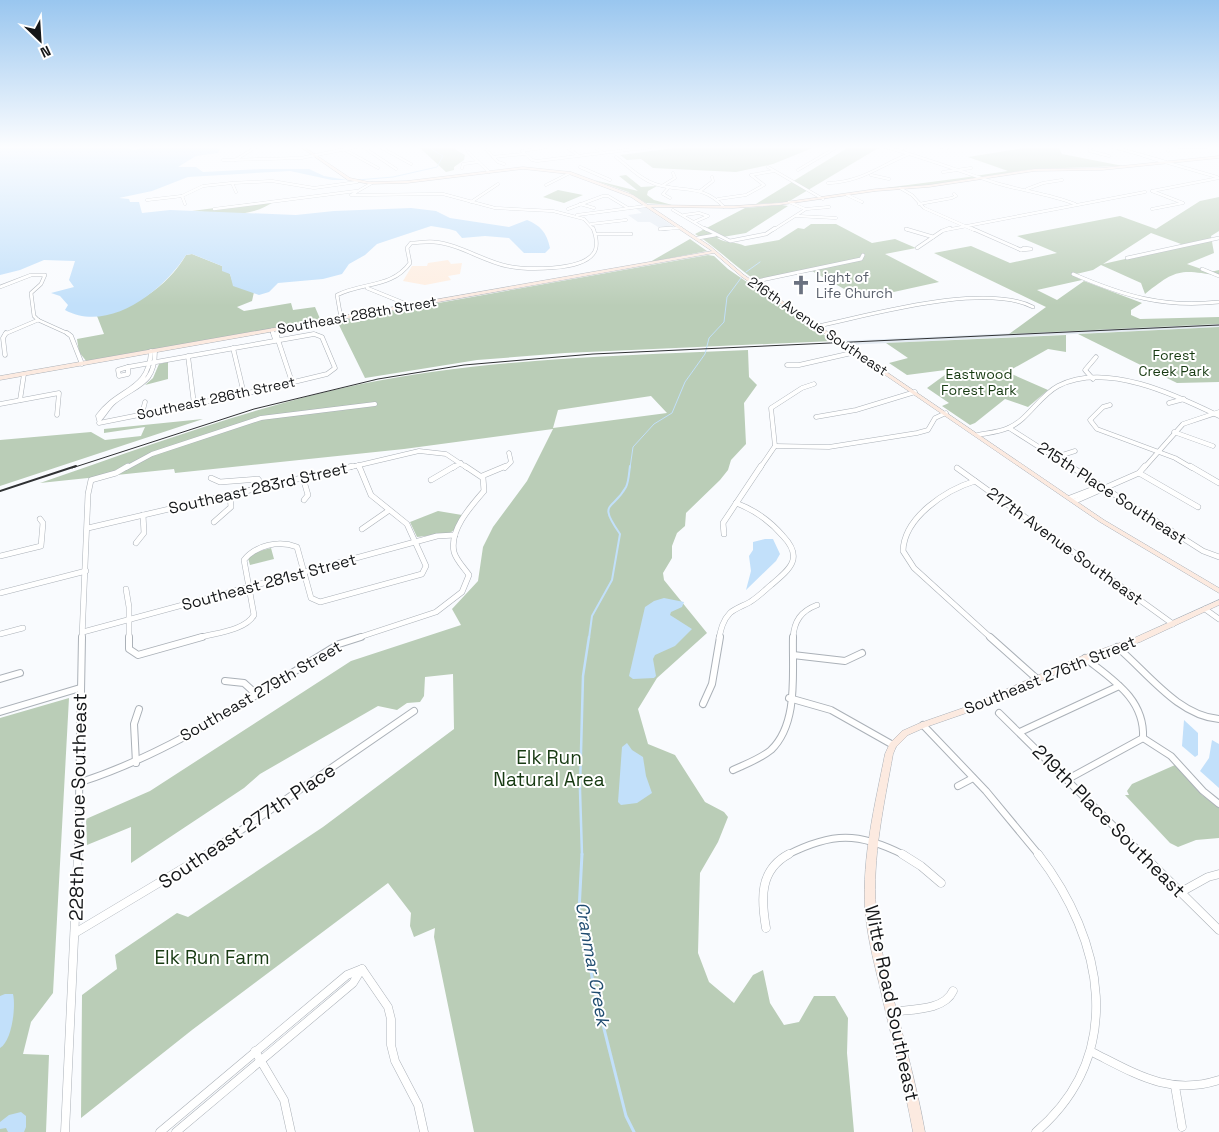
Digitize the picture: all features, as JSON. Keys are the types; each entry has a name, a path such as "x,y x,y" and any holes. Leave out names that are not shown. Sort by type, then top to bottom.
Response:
{"street":[{"path":"183,200 185,204"},
{"path":"214,209 287,200"},
{"path":"463,200 496,208 541,209 576,216 591,224 626,220"},
{"path":"568,209 591,200"},
{"path":"614,200 628,208"},
{"name":"216th Avenue Southeast","path":"637,200 697,238 752,282 1089,510 1102,521 1219,591"},
{"path":"719,200 724,207"},
{"path":"576,216 646,206 724,207 815,200"},
{"path":"857,200 862,202"},
{"path":"916,200 919,204 963,225 1022,250"},
{"path":"919,204 942,200"},
{"path":"1062,200 1076,204"},
{"path":"917,248 942,231 963,225 1100,200"},
{"path":"1152,209 1183,203 1175,200"},
{"path":"791,202 806,209 830,207"},
{"path":"580,204 594,208"},
{"path":"652,210 662,206"},
{"path":"673,210 714,235 728,241 764,236 806,209"},
{"path":"684,215 702,213 708,216 694,222"},
{"path":"796,216 836,218"},
{"path":"341,318 336,297 340,293 388,282 405,271 410,263 407,245 417,242 435,242 517,268 544,269 570,265 593,254 597,242 596,234 591,224"},
{"path":"660,229 680,228"},
{"path":"906,229 933,237"},
{"path":"596,234 631,234"},
{"path":"697,238 714,235"},
{"path":"1126,258 1219,238"},
{"name":"Southeast 288th Street","path":"0,378 715,252"},
{"path":"752,282 861,259 863,255"},
{"path":"1202,270 1219,276"},
{"path":"1073,274 1122,295 1152,303 1175,305 1219,302"},
{"path":"0,287 21,278 45,275 45,279 33,291 30,298 34,316 38,320 61,329 71,336 82,364"},
{"path":"365,288 404,303"},
{"path":"818,326 933,302 994,299 1026,303 1033,307"},
{"path":"5,355 3,338 6,333 38,320"},
{"path":"274,330 292,382"},
{"name":"Southeast 286th Street","path":"99,421 244,394 333,372 335,368 322,336 317,334 278,340"},
{"path":"128,367 278,340"},
{"path":"233,348 244,394"},
{"path":"98,430 98,416 107,404 146,376 154,362 153,351"},
{"path":"787,365 800,365 856,352"},
{"path":"188,356 194,404"},
{"path":"1093,379 1085,370 1096,357"},
{"path":"20,400 24,374"},
{"path":"978,435 1009,428 1060,385 1093,379 1132,382 1162,390 1219,416"},
{"path":"724,534 724,523 775,446 771,408 802,388 814,384"},
{"path":"816,418 856,410 915,392"},
{"path":"0,404 58,393 57,414"},
{"path":"1169,403 1185,399"},
{"path":"142,414 145,402"},
{"name":"228th Avenue Southeast","path":"67,1132 80,782 80,688 88,494 91,480 116,473 152,454 251,421 278,415 375,404"},
{"path":"1110,405 1103,407 1090,420 1093,425 1103,432 1175,458 1219,483"},
{"path":"775,446 829,447 925,432 935,418 945,412"},
{"path":"1072,499 1105,488 1139,473 1174,432 1189,422 1216,413"},
{"name":"215th Place Southeast","path":"1009,428 1217,557"},
{"path":"1174,432 1213,446"},
{"name":"Southeast 283rd Street","path":"88,528 414,452 429,451 446,454 461,463"},
{"path":"1056,457 1075,451"},
{"path":"482,476 507,466 510,462 508,453"},
{"path":"431,480 461,463 482,476 485,483 484,492 470,508 455,534"},
{"path":"126,589 130,597 128,620 129,649 133,653 142,654 243,625 251,620 254,615 244,560 248,554 281,543 290,543 299,549 311,598 315,602 326,602 419,575 426,566 407,524 388,511 368,492 358,465"},
{"name":"217th Avenue Southeast","path":"957,468 1173,624"},
{"path":"1139,473 1198,507"},
{"path":"212,478 220,482 258,479 264,487"},
{"path":"303,478 308,495 304,500"},
{"path":"975,481 955,487 922,514 906,532 902,549 906,558 919,573 1036,678"},
{"path":"214,522 231,507 230,495"},
{"path":"702,704 711,690 722,629 727,617 734,610 752,601 781,577 793,566 795,559 790,543 764,516 736,504"},
{"path":"362,529 388,511"},
{"path":"136,543 144,533 143,515"},
{"path":"0,556 41,546 43,523 40,519"},
{"name":"Southeast 281st Street","path":"83,632 416,542 455,534"},
{"name":"Southeast 279th Street","path":"80,782 136,763 339,644 436,612 454,599 466,586 469,575 454,553 455,534"},
{"path":"0,593 86,571"},
{"name":"Southeast 276th Street","path":"891,750 906,733 923,724 969,708 1036,678 1173,624 1219,602"},
{"path":"734,770 760,758 776,745 786,725 790,698 794,627 803,612 817,605"},
{"path":"1204,609 1219,619"},
{"path":"0,634 23,628"},
{"path":"1117,647 1136,662 1150,678 1196,715 1209,720 1219,719"},
{"path":"793,655 845,661 862,653"},
{"path":"1068,778 1143,738 1144,729 1137,704 1119,686 1085,658"},
{"path":"0,679 20,673"},
{"path":"226,682 244,683 255,693"},
{"path":"1020,732 1119,686"},
{"path":"0,712 80,688"},
{"path":"790,698 823,705 851,718 891,750"},
{"path":"136,763 134,724 140,709"},
{"name":"Southeast 277th Place","path":"75,933 183,870 401,722 414,711"},
{"name":"219th Place Southeast","path":"999,712 1068,778 1219,930"},
{"path":"923,724 1039,853 1083,929 1095,968 1099,1001 1092,1052 1086,1070 1063,1108 1037,1132"},
{"path":"1143,738 1167,752 1203,791 1219,804"},
{"name":"Witte Road Southeast","path":"891,750 874,842 870,881 871,922 890,1012 912,1094 919,1132"},
{"path":"958,786 973,778"},
{"path":"766,928 762,894 764,881 773,865 782,858 815,841 839,836 874,842 919,862 941,883"},
{"path":"1181,892 1208,877 1219,874"},
{"path":"160,1132 347,976 362,970"},
{"path":"176,1132 353,983 362,970"},
{"path":"362,970 388,1007 391,1020 391,1045 395,1062 418,1105 424,1132"},
{"path":"890,1012 939,1005 950,1000 953,991"},
{"path":"255,1051 283,1097 291,1122 291,1132"},
{"path":"1092,1052 1134,1072 1175,1086 1198,1086 1219,1080"},
{"path":"1175,1086 1182,1127"}],"shaded area":[{"path":"645,207 674,227 658,227 650,222 638,222 628,215 642,213 635,208"},
{"path":"448,260 451,264 462,263 460,274 448,276 451,280 425,285 403,281 412,266 427,266 428,263"},
{"path":"1219,324 1219,327 846,345 839,341"}],"green space":[{"path":"276,200 266,206 246,213 225,214 192,211"},
{"path":"553,200 572,200 564,203"},
{"path":"641,200 654,200 672,205 646,203"},
{"path":"763,200 792,200 788,202 756,204"},
{"path":"1219,200 1219,231 1211,236 1214,253 1187,264 1210,272 1219,270 1219,276 1195,272 1179,273 1172,275 1145,294 1141,283 1101,265 1093,270 1072,275 1082,280 1037,290 1057,300 1084,281 1142,303 1131,310 1131,315 1140,319 1219,317 1219,324 1009,334 1046,307 934,253 971,246 1010,263 1057,253 1017,236 1120,216 1156,229 1200,201","holes":["1151,233 1181,244 1178,247 1103,264"]},
{"path":"788,206 746,233 717,238 745,246 779,240 798,228 804,229 811,224 836,224 872,243 895,239 916,248 885,254 939,282 862,299 812,271 758,282 695,234 745,208"},
{"path":"690,239 707,251 650,262"},
{"path":"192,254 222,266 230,274 232,280 245,289 254,292 252,301 237,307 244,311 291,303 293,310 315,307 321,321 87,362 79,352 77,339 104,334 97,316 123,308 148,295 169,277 186,255"},
{"path":"708,255 714,256 728,269 833,341 565,353 477,360 365,378 337,321"},
{"name":"Forest Creek Park","path":"1219,327 1219,382 1177,383 1078,334"},
{"name":"Eastwood Forest Park","path":"1066,335 1066,352 1048,349 1007,372 1048,390 1028,407 1005,399 970,425 942,406 949,403 927,388 953,369 907,375 889,363 908,358 886,343"},
{"path":"748,350 749,377 757,385 744,403 746,444 731,460 728,470 720,480 686,513 685,526 677,533 672,546 672,558 663,573 664,580 707,633 657,678 638,709 648,744 675,755 705,802 724,812 728,817 718,842 700,873 698,953 709,982 734,1003 753,975 763,970 770,1003 784,1025 799,1022 814,996 835,996 848,1018 847,1053 854,1132 474,1132 434,937 435,928 414,937 410,926 411,913 388,883 192,1030 81,1118 82,995 117,969 115,955 177,913 188,917 323,827 454,729 453,674 425,677 424,696 420,702 407,703 397,710 378,706 260,774 244,788 131,863 131,827 87,845 86,819 150,791 351,661 461,625 452,609 478,581 483,547 493,527 527,481 553,429 404,449 175,473 174,469 40,483 239,416 320,393 361,384 409,375 505,363","holes":["651,396 667,413 553,428 558,410"]},
{"path":"168,362 168,379 145,385 153,378 159,364"},
{"path":"203,419 0,486 0,440 91,432 105,440 141,436 145,427 104,433 104,429"},
{"path":"438,511 462,515 454,530 450,533 417,537 410,522"},
{"path":"271,548 274,559 250,565 248,558 256,552"},
{"path":"69,698 53,993 31,1022 23,1054 49,1055 46,1132 0,1132 0,718"},
{"path":"1175,765 1202,795 1219,807 1219,838 1196,840 1178,847 1170,843 1125,795 1129,795 1127,791 1132,784"}],"water":[{"path":"0,200 129,200 130,202 139,202 142,213 170,210 296,215 334,211 411,208 436,211 450,218 509,227 527,220 536,224 542,230 550,248 545,253 524,253 509,238 485,236 462,238 456,231 431,226 377,244 365,255 349,264 342,274 323,279 278,283 269,292 259,295 233,286 230,274 222,271 222,266 192,254 186,255 164,282 134,305 117,312 99,316 82,316 65,310 68,305 60,296 51,293 74,287 69,280 75,261 44,260 20,270 0,275"},
{"path":"773,539 780,554 776,561 746,590 751,571 749,556 753,550 753,542"},
{"path":"664,598 684,602 682,607 671,612 670,615 692,629 675,646 655,655 653,659 656,676 654,678 633,679 629,676 645,607 654,601"},
{"path":"1184,720 1198,733 1198,755 1195,757 1182,746"},
{"path":"1212,740 1219,744 1219,788 1200,771 1209,758"},
{"path":"627,743 632,750 643,757 646,776 652,793 637,803 621,805 618,802 622,747"},
{"path":"13,994 14,1007 8,1038 0,1048 0,996"},
{"path":"21,1112 26,1116 24,1132 8,1132 6,1128 0,1129 0,1122 9,1115"}],"waterway":[{"name":"Cranmar Creek","path":"746,272 760,262"},
{"name":"Cranmar Creek","path":"630,468 633,447 654,424 672,413 685,382 705,354 709,338 724,322 727,297 741,278"},
{"name":"Cranmar Creek","path":"589,638 592,616 612,580 620,534 608,511 626,487 630,466"},
{"name":"Cranmar Creek","path":"582,854 580,790 583,676 589,637"},
{"name":"Cranmar Creek","path":"582,854 579,911 596,997 626,1116 634,1132"}],"railway":[{"path":"72,468 254,409 378,379 464,365 593,354 1219,325"},
{"path":"0,491 76,466"}],"place":[{"name":"Light of Life Church","path":"801,285"}],"park label":[{"name":"Elk Run Natural Area","path":"549,768"},
{"name":"Elk Run Farm","path":"212,957"}]}
